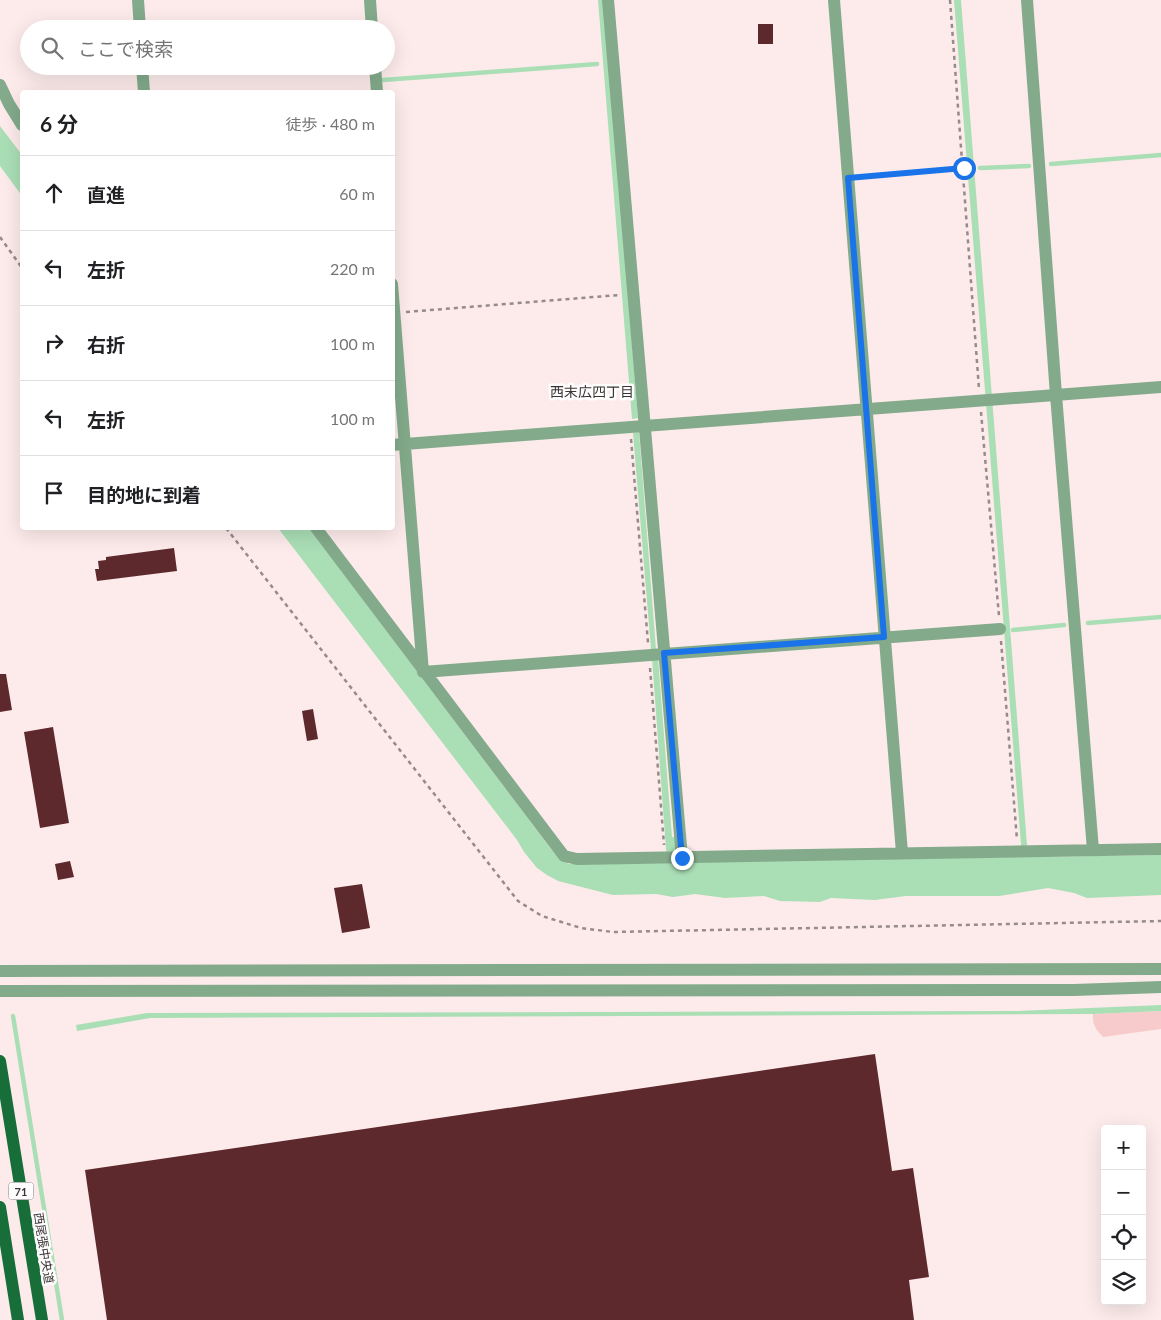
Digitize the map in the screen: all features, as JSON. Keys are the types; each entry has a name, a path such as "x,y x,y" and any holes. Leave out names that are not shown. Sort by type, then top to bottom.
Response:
{"main road":[{"name":"西尾張中央道","path":"0,1061 42,1320"},
{"name":"71","path":"0,1207 18,1320"}],"street":[{"path":"138,0 139,20"},
{"path":"370,0 371,20"},
{"path":"608,0 664,653 675,858"},
{"path":"834,0 902,853"},
{"path":"1027,0 1092,850"},
{"path":"143,75 144,90"},
{"path":"376,75 377,90"},
{"path":"0,85 20,122"},
{"path":"395,313 399,444 423,672"},
{"path":"399,444 1161,387"},
{"path":"317,530 564,856 577,860 1161,849"},
{"path":"423,672 1000,628"},
{"path":"0,971 1161,969"},
{"path":"0,991 1054,990 1161,987"}],"path":[{"path":"950,0 986,401 1000,628 1023,851"},
{"path":"848,178 964,168"},
{"path":"0,237 20,265"},
{"path":"395,313 619,295"},
{"path":"228,530 518,901 542,916 581,928 613,932 1161,921"}],"shaded area":[{"path":"598,0 604,0 638,418 632,419"},
{"path":"954,0 961,0 1027,845 1032,857 1161,855 1161,895 1087,898 1074,893 1048,888 999,896 906,896 875,900 831,898 820,902 780,901 764,896 725,898 695,894 673,897 656,894 613,895 558,881 537,868 524,852 517,840 280,530 311,530 551,849 558,857 569,864 667,863 652,658 658,658 672,837 676,837 677,862 1022,857"},
{"path":"0,126 20,152 20,193 0,166"},
{"path":"639,432 656,649 651,649 633,433"},
{"path":"1161,1005 1161,1011 1093,1014 150,1018 77,1031 76,1025 147,1013 1018,1011"},
{"path":"1161,1011 1161,1029 1103,1037 1096,1029 1093,1021 1093,1014"}],"building":[{"path":"758,24 773,24 773,44 758,44"},
{"path":"174,548 177,571 97,581 95,569 99,569 98,561 106,560 106,557"},
{"path":"0,674 6,674 12,710 0,712"},
{"path":"313,709 318,739 307,741 302,711"},
{"path":"53,727 69,823 40,828 24,732"},
{"path":"70,861 74,877 58,880 55,864"},
{"path":"362,884 370,928 342,933 334,888"},
{"path":"875,1054 892,1171 913,1168 929,1277 909,1280 914,1320 107,1320 85,1170"}],"waterway":[{"path":"383,80 597,64"},
{"path":"1051,164 1161,155"},
{"path":"980,168 1029,166"},
{"path":"1088,623 1161,617"},
{"path":"1013,630 1064,625"},
{"path":"13,1016 62,1320"}],"district":[{"name":"西末広四丁目","path":"592,391"}],"route":[{"path":"682,858 664,653 884,637 848,178 964,168"}]}
